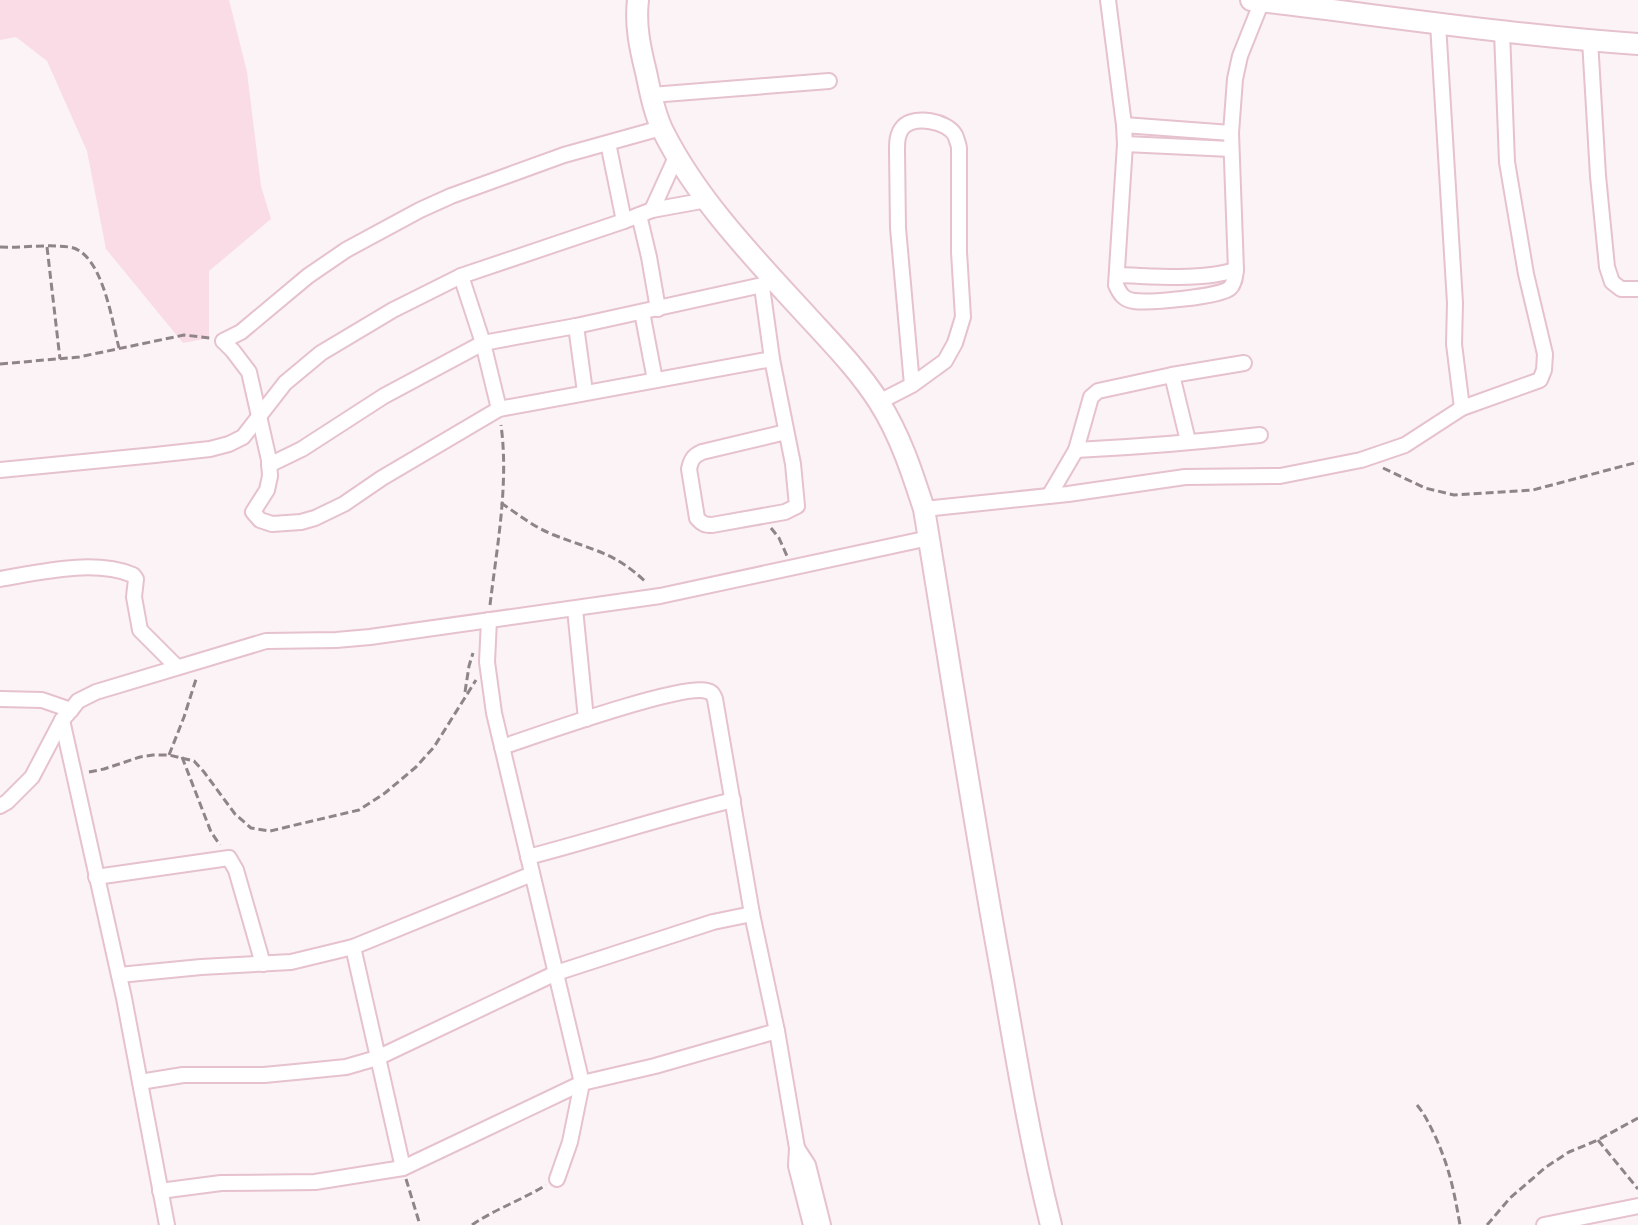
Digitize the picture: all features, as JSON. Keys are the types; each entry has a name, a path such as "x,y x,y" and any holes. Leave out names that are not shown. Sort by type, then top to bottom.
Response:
{"street":[{"path":"638,0 638,37 661,128 707,200 768,284 823,333 879,402 908,459 924,509 981,860 1051,1225"},
{"path":"1108,0 1125,144 1116,285 1121,295 1132,301 1174,300 1222,293 1234,281 1231,133 1235,79 1256,1 1502,32 1638,44"},
{"path":"1438,24 1455,303 1454,344 1462,408"},
{"path":"924,509 1185,477 1280,476 1361,460 1405,445 1462,408 1536,382 1543,376 1545,354 1526,274 1507,162 1502,32"},
{"path":"1590,40 1607,267 1612,282 1621,289 1638,289"},
{"path":"651,95 829,81"},
{"path":"879,402 912,385 945,361 955,343 963,317 959,252 959,148 956,136 949,128 935,122 914,121 906,124 897,140 898,228 912,385"},
{"path":"1124,125 1231,133"},
{"path":"661,128 564,155 420,210 346,250 308,276 241,332 223,341 249,372 269,465 267,490 253,512 272,524 315,518 344,504 499,409 772,359"},
{"path":"608,143 624,221"},
{"path":"1125,144 1231,149"},
{"path":"658,309 649,257 646,212 677,155"},
{"path":"0,470 210,449 229,444 243,437 285,383 321,353 393,310 461,276 646,212 707,200"},
{"path":"1117,275 1187,276 1224,274 1236,270"},
{"path":"461,276 483,343 499,409"},
{"path":"269,465 302,449 384,396 483,343 768,284"},
{"path":"768,284 772,359 793,464 797,506 790,511 712,525 700,522 689,469 695,455 786,432"},
{"path":"642,312 655,380"},
{"path":"576,326 585,392"},
{"path":"1049,496 1076,450 1091,397 1098,391 1244,363"},
{"path":"1172,375 1188,441"},
{"path":"1076,450 1260,435"},
{"path":"0,806 32,777 66,715 78,701 96,692 202,659 266,641 336,640 660,596 929,538"},
{"path":"0,579 55,570 106,567 133,575 136,579 134,597 140,630 177,667"},
{"path":"575,609 586,719"},
{"path":"489,620 489,686 582,1083 570,1142 557,1179"},
{"path":"502,747 656,698 706,690 712,693 752,914 777,1031 797,1148 799,1183 811,1225"},
{"path":"0,699 42,700 66,715"},
{"path":"66,715 73,774 119,975 167,1225"},
{"path":"528,857 733,800"},
{"path":"96,877 229,858 236,870 263,964"},
{"path":"119,975 291,962 353,947 532,874"},
{"path":"140,1082 183,1075 264,1075 346,1067 377,1058 556,973 713,922 752,914"},
{"path":"353,947 403,1168"},
{"path":"160,1191 221,1183 315,1182 403,1168 582,1083 777,1031"},
{"path":"797,1148 808,1165 823,1225"},
{"path":"1544,1225 1638,1206"}],"path":[{"path":"0,247 71,247 81,250 93,264 102,285 119,348"},
{"path":"47,247 60,359"},
{"path":"0,364 60,359 184,335 223,341"},
{"path":"489,620 504,477 499,409"},
{"path":"1361,460 1425,488 1454,495 1533,490 1638,462"},
{"path":"501,503 552,535 613,557 660,596"},
{"path":"754,518 771,527 791,566"},
{"path":"169,755 202,659"},
{"path":"73,774 104,769 140,757 182,757 194,761 235,814 251,828 270,831 359,810 416,767 434,747 487,662"},
{"path":"182,757 211,832 229,858"},
{"path":"1417,1105 1427,1117 1444,1155 1453,1183 1460,1225"},
{"path":"1487,1225 1510,1198 1546,1167 1569,1152 1638,1118"},
{"path":"1598,1140 1638,1189"},
{"path":"403,1168 420,1225"},
{"path":"472,1225 557,1179"}],"shaded area":[{"path":"0,0 229,0 247,72 261,186 271,219 209,271 209,338 183,343 106,249 87,151 47,61 16,37 0,40"}]}
